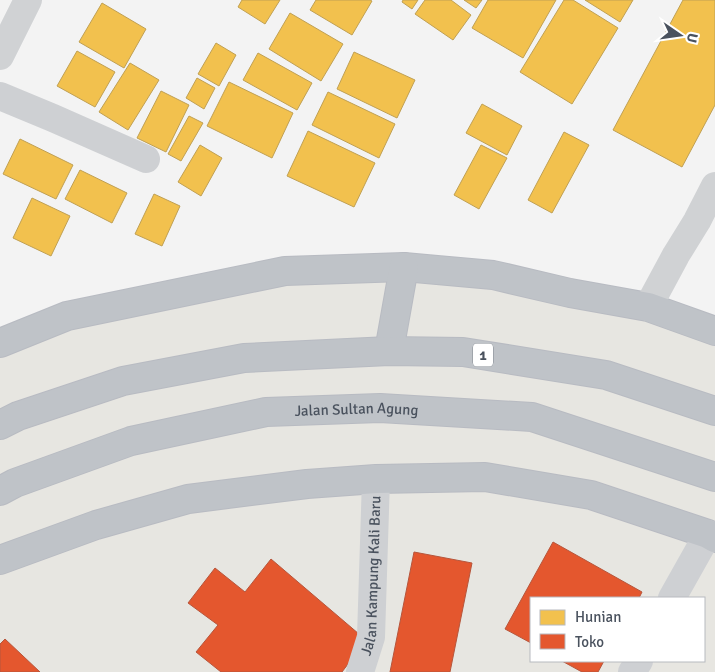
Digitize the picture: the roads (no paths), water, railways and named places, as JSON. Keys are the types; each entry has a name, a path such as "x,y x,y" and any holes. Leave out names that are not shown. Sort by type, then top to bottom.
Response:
{"highway":[{"path":"389,351 404,267"},
{"path":"0,343 67,316 284,270 404,267 493,275 570,293 648,307 715,332"},
{"name":"1","path":"0,425 18,416 123,381 244,358 389,351 463,352 606,375 715,410"},
{"name":"Jalan Sultan Agung","path":"0,491 15,483 131,441 227,420 266,412 380,408 532,417 715,477"},
{"path":"0,560 96,525 188,500 307,484 376,479 485,477 591,495 712,536"}],"street":[{"path":"0,56 28,0"},
{"path":"0,96 146,159"},
{"path":"648,307 715,186"},
{"name":"Jalan Kampung Kali Baru","path":"360,672 371,637 376,479"},
{"path":"673,597 712,536"}]}
